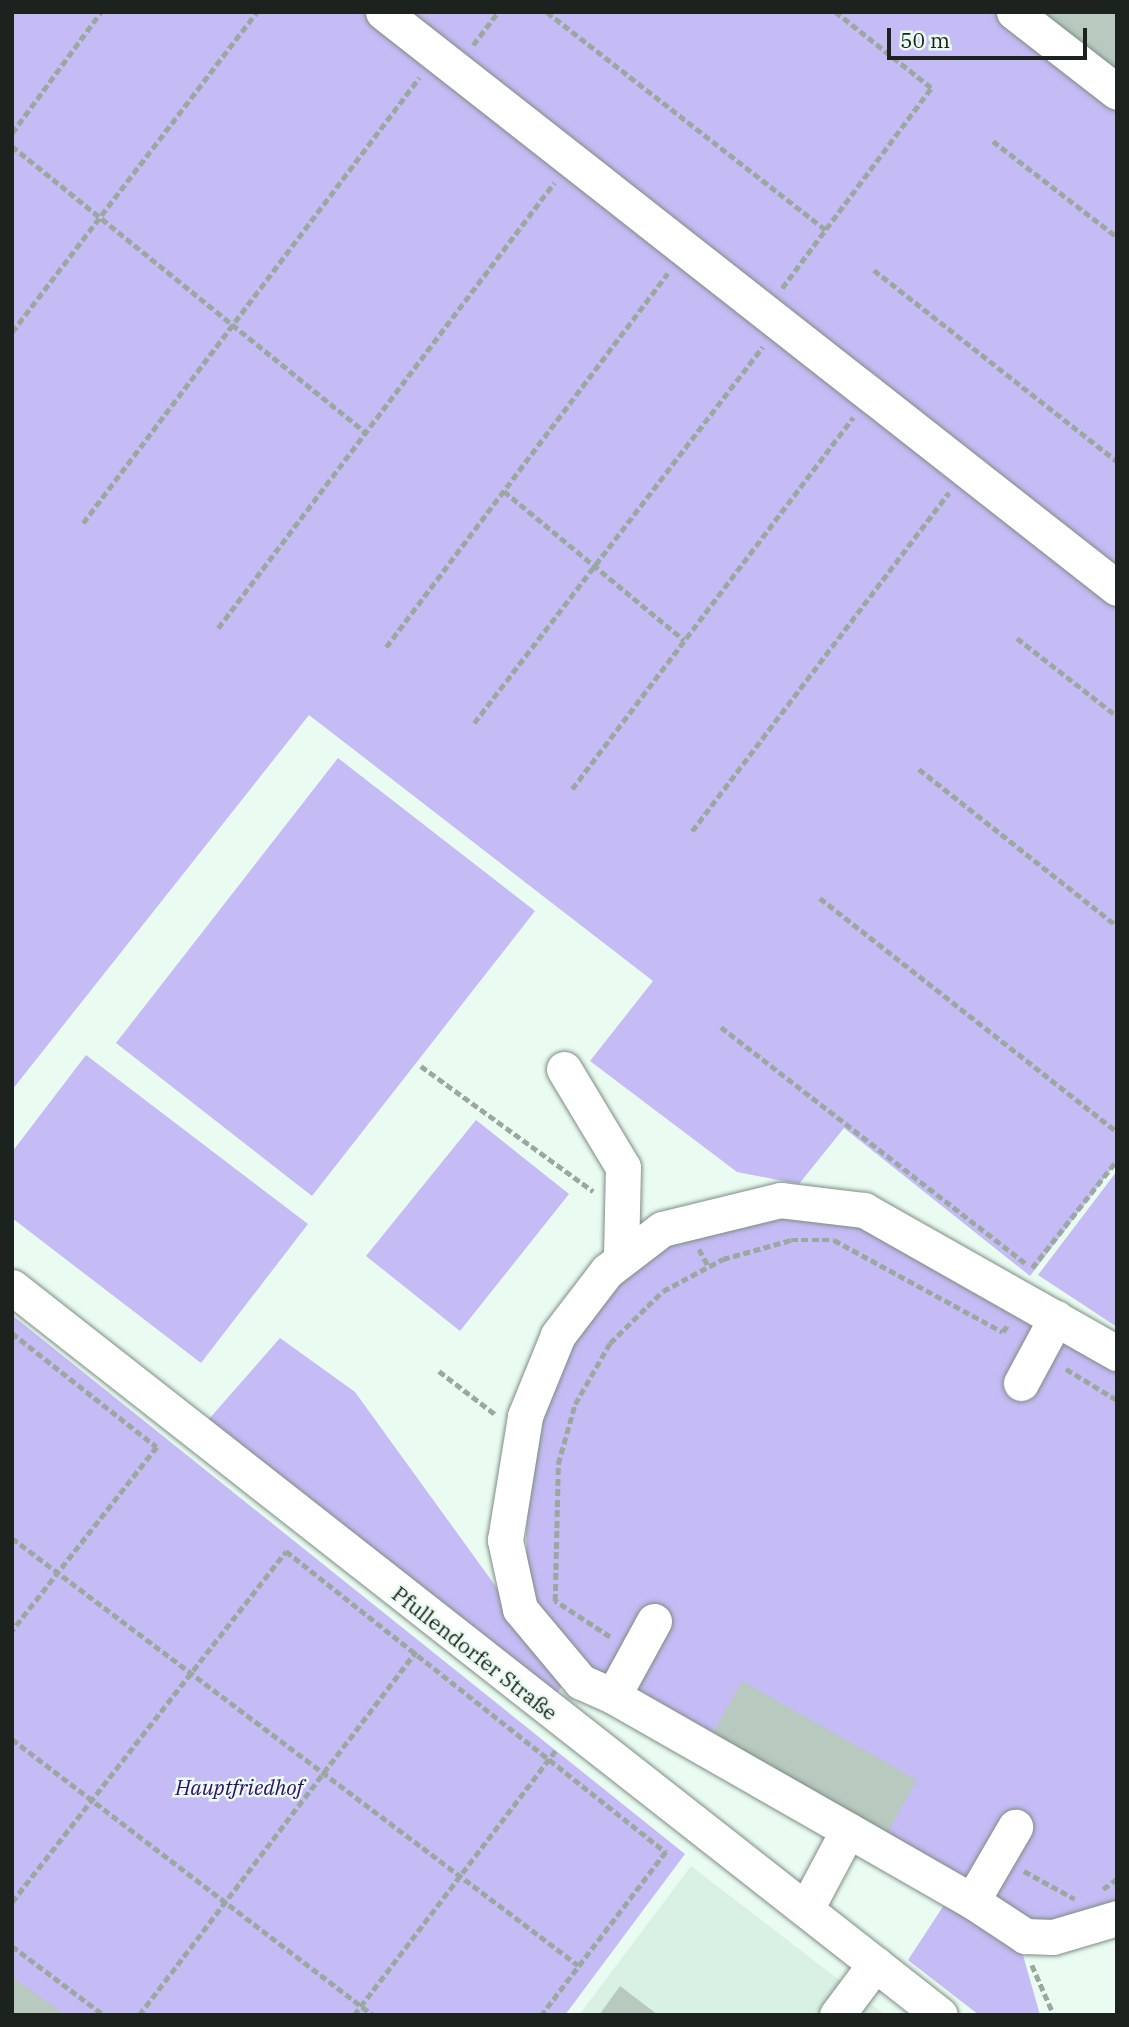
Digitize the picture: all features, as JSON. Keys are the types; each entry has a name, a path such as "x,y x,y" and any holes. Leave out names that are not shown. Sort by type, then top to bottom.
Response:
{"street":[{"path":"383,12 1117,587"},
{"path":"1014,12 1117,92"},
{"path":"564,1069 623,1167 626,1206 621,1257"},
{"path":"1104,1907 1053,1937 1025,1936 848,1830 613,1696 581,1682 520,1609 505,1541 520,1434 558,1335 621,1257 662,1229 747,1204 814,1199 863,1210 1117,1353"},
{"path":"626,1206 662,1229"},
{"name":"Pfullendorfer Straße","path":"12,1287 572,1730 940,2015"},
{"path":"1021,1383 1056,1318"},
{"path":"613,1696 654,1621"},
{"path":"984,1909 1015,1827"},
{"path":"806,1909 848,1830"},
{"path":"837,2015 875,1964"}],"path":[{"path":"12,133 101,12"},
{"path":"12,332 257,12"},
{"path":"83,523 233,324 446,62 498,12"},
{"path":"547,12 825,230"},
{"path":"474,723 594,567 773,317 825,230 931,89 835,12"},
{"path":"993,141 1117,237"},
{"path":"12,146 102,216 366,433"},
{"path":"218,628 572,160"},
{"path":"386,647 686,250"},
{"path":"874,270 1117,461"},
{"path":"572,789 870,394"},
{"path":"692,831 966,470"},
{"path":"504,491 684,640"},
{"path":"1017,638 1117,716"},
{"path":"919,769 1117,926"},
{"path":"820,898 1117,1132"},
{"path":"720,1027 1032,1269 1117,1160"},
{"path":"421,1066 626,1206"},
{"path":"606,1644 611,1634 555,1601 558,1464 575,1404 610,1343 663,1291 723,1259 791,1240 834,1240 1003,1332 1021,1298"},
{"path":"12,1333 157,1447 12,1631"},
{"path":"439,1371 520,1434"},
{"path":"12,1538 578,1965"},
{"path":"12,1902 286,1551 666,1852 542,2015"},
{"path":"139,2015 416,1652"},
{"path":"354,2015 572,1730"},
{"path":"12,1739 94,1799 373,2015"},
{"path":"984,1909 1022,1870 1082,1902"},
{"path":"1104,1907 1117,1880"},
{"path":"1025,1936 1054,2015"},
{"path":"12,1946 104,2015"}],"shaded area":[{"path":"691,1866 885,2015 579,2015"}],"green space":[{"path":"12,12 994,12 1117,108 1117,1162 1030,1276 844,1128 799,1184 737,1172 590,1061 653,981 309,715 12,1090"},
{"path":"338,758 535,911 312,1196 116,1043"},
{"path":"86,1055 308,1224 201,1363 12,1218 12,1152"},
{"path":"476,1120 569,1194 460,1331 366,1256"},
{"path":"1117,1171 1117,1327 1038,1275"},
{"path":"824,1207 1117,1360 1117,1912 1051,1933 580,1668 542,1623 528,1587 526,1533 538,1401 601,1295 669,1241"},
{"name":"Hauptfriedhof","path":"12,1315 685,1854 565,2015 12,2015"},
{"path":"280,1338 355,1392 565,1682 557,1693 209,1419"},
{"path":"946,1902 1023,1955 1040,2015 979,2015 908,1960"}],"building":[{"path":"1036,12 1117,12 1117,76"},
{"path":"742,1681 917,1780 881,1843 707,1743"},
{"path":"12,1977 45,2000 65,2015 12,2015"},
{"path":"620,1986 658,2015 599,2015"}]}
